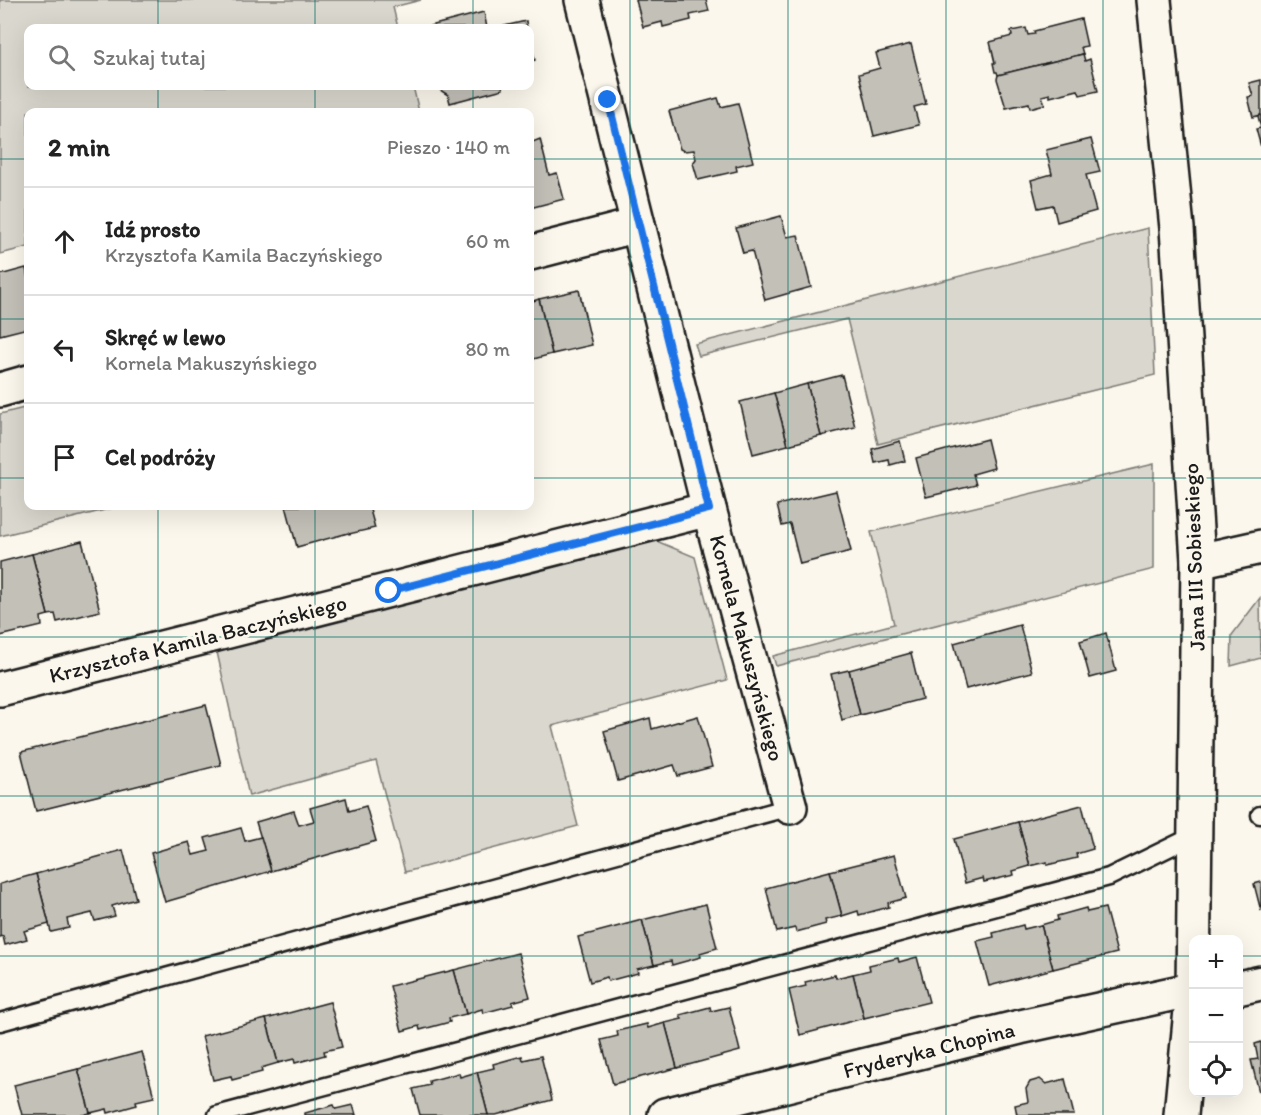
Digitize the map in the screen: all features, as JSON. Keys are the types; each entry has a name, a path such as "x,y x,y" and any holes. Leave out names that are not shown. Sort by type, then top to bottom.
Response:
{"street":[{"name":"Kornela Makuszyńskiego","path":"582,0 709,509 790,807"},
{"name":"Jana III Sobieskiego","path":"1154,0 1176,228 1198,561 1194,935"},
{"path":"534,252 638,225"},
{"path":"0,390 24,383"},
{"name":"Krzysztofa Kamila Baczyńskiego","path":"0,689 709,509"},
{"path":"1198,561 1261,547"},
{"path":"1243,987 1261,983"},
{"name":"Fryderyka Chopina","path":"665,1115 1020,1027 1189,990"},
{"name":"Jana III Sobieskiego","path":"1181,1115 1189,1031"}],"lane":[{"path":"0,1022 790,807"},
{"path":"217,1115 1109,877 1195,835"}],"shaded area":[{"path":"0,0 421,0 393,7 397,24 24,24 24,90 414,90 418,108 24,108 24,248 0,254"},
{"path":"1148,228 1155,375 878,444 847,319 699,356 695,344"},
{"path":"24,408 24,510 105,510 0,536 0,414"},
{"path":"1154,464 1154,569 776,666 773,656 894,624 871,532"},
{"path":"654,540 695,557 727,680 552,726 578,826 405,872 376,761 249,796 217,652"},
{"path":"1260,598 1261,658 1231,666 1232,635"}],"building":[{"path":"636,0 706,0 709,11 690,15 691,20 663,27 662,22 643,27"},
{"path":"484,12 486,24 438,24"},
{"path":"1081,19 1087,46 1081,47 1083,54 998,75 995,72 990,42 1012,36 1011,31 1026,28 1028,35 1035,34 1034,31"},
{"path":"911,44 926,104 914,107 919,125 874,136 859,74 880,68 876,53"},
{"path":"1083,54 1085,61 1090,59 1098,91 1080,95 1078,90 1050,97 1050,94 1042,96 1045,104 1030,108 1029,103 1006,108 997,79 998,75"},
{"path":"1261,80 1261,115 1253,117 1248,97 1253,96 1249,83"},
{"path":"440,90 499,90 450,103 448,95"},
{"path":"718,98 721,107 738,103 753,162 736,166 737,171 698,180 693,163 696,159 694,150 680,149 669,111"},
{"path":"1261,128 1261,147 1256,129"},
{"path":"540,139 549,175 557,173 564,199 534,207 534,141"},
{"path":"1091,139 1100,172 1086,175 1096,211 1057,222 1053,205 1038,208 1031,180 1052,174 1046,150"},
{"path":"781,216 787,237 798,235 811,287 765,300 752,251 743,253 736,228"},
{"path":"24,269 24,329 0,335 0,275"},
{"path":"579,290 592,345 552,354 539,299"},
{"path":"539,299 552,354 534,359 534,301"},
{"path":"842,375 855,427 821,436 807,384"},
{"path":"807,384 821,436 788,445 774,393"},
{"path":"774,393 788,445 753,454 740,402"},
{"path":"987,439 994,468 973,474 976,485 926,497 916,458"},
{"path":"900,441 905,461 890,465 889,460 875,463 872,449"},
{"path":"836,491 851,551 800,564 790,524 782,526 777,505"},
{"path":"287,510 370,510 375,528 297,547"},
{"path":"82,541 100,611 57,622 55,614 48,615 32,554"},
{"path":"32,554 48,615 41,617 42,626 0,636 0,562"},
{"path":"1020,625 1032,672 966,689 954,643"},
{"path":"1106,633 1116,671 1090,678 1080,641"},
{"path":"911,653 922,699 860,715 849,670"},
{"path":"849,670 860,715 842,720 831,674"},
{"path":"206,705 221,765 36,811 21,752"},
{"path":"698,716 712,767 678,776 674,765 618,781 604,731 650,718 652,729"},
{"path":"346,798 349,811 366,806 376,841 271,871 256,822 294,811 299,825 314,821 310,808"},
{"path":"1082,805 1093,849 1076,854 1077,858 1047,865 1047,862 1030,866 1018,822"},
{"path":"1018,822 1030,866 1013,871 1014,875 984,882 983,878 965,883 954,839"},
{"path":"241,828 245,841 261,837 271,871 165,902 151,853 189,842 193,855 209,851 205,838"},
{"path":"123,850 136,899 112,906 115,916 95,921 92,913 67,919 69,928 51,932 36,874"},
{"path":"894,855 906,898 888,903 889,907 859,915 858,911 842,916 830,871"},
{"path":"830,871 842,916 825,920 826,924 796,932 795,928 777,932 766,888"},
{"path":"36,874 49,924 24,931 27,939 5,945 3,936 0,937 0,884"},
{"path":"1261,882 1261,911 1254,884"},
{"path":"706,904 717,948 700,953 701,957 672,965 671,961 654,965 642,920"},
{"path":"1086,908 1087,912 1105,908 1117,953 1053,969 1041,925 1058,920 1057,916"},
{"path":"642,920 654,965 637,969 638,973 608,981 607,977 590,982 578,937"},
{"path":"1023,925 1024,929 1041,925 1053,969 989,986 977,941 994,937 993,933"},
{"path":"518,953 530,997 512,1002 513,1005 483,1013 482,1009 466,1014 454,970"},
{"path":"917,957 929,1002 864,1018 853,974 870,970 869,965 898,958 899,962"},
{"path":"454,970 466,1014 449,1018 450,1022 420,1030 419,1026 402,1031 390,986"},
{"path":"853,974 864,1018 800,1035 789,990 806,986 805,982 835,975 836,978"},
{"path":"330,1002 342,1047 324,1051 325,1055 295,1063 294,1059 278,1063 266,1019"},
{"path":"710,1007 711,1011 729,1007 740,1051 677,1068 665,1023 682,1019 680,1015"},
{"path":"266,1019 278,1063 261,1068 262,1072 232,1080 231,1076 213,1080 202,1036"},
{"path":"665,1023 677,1068 613,1084 601,1040 618,1036 617,1031 647,1024 648,1028"},
{"path":"1261,1042 1261,1092 1259,1092 1251,1060 1258,1059 1255,1044"},
{"path":"142,1052 154,1097 136,1101 137,1105 108,1113 107,1109 90,1113 78,1069"},
{"path":"522,1056 523,1060 541,1056 552,1100 496,1115 488,1115 477,1072 494,1068 493,1064"},
{"path":"78,1069 90,1113 22,1115 14,1085"},
{"path":"477,1072 488,1115 420,1115 413,1089 430,1085 429,1081 459,1073 460,1077"},
{"path":"1040,1079 1046,1084 1065,1079 1074,1115 1017,1115 1015,1105 1028,1102 1026,1089 1030,1082"},
{"path":"334,1105 336,1109 353,1105 356,1115 305,1115 305,1113"}],"route":[{"path":"389,591 709,509 608,100"}]}
